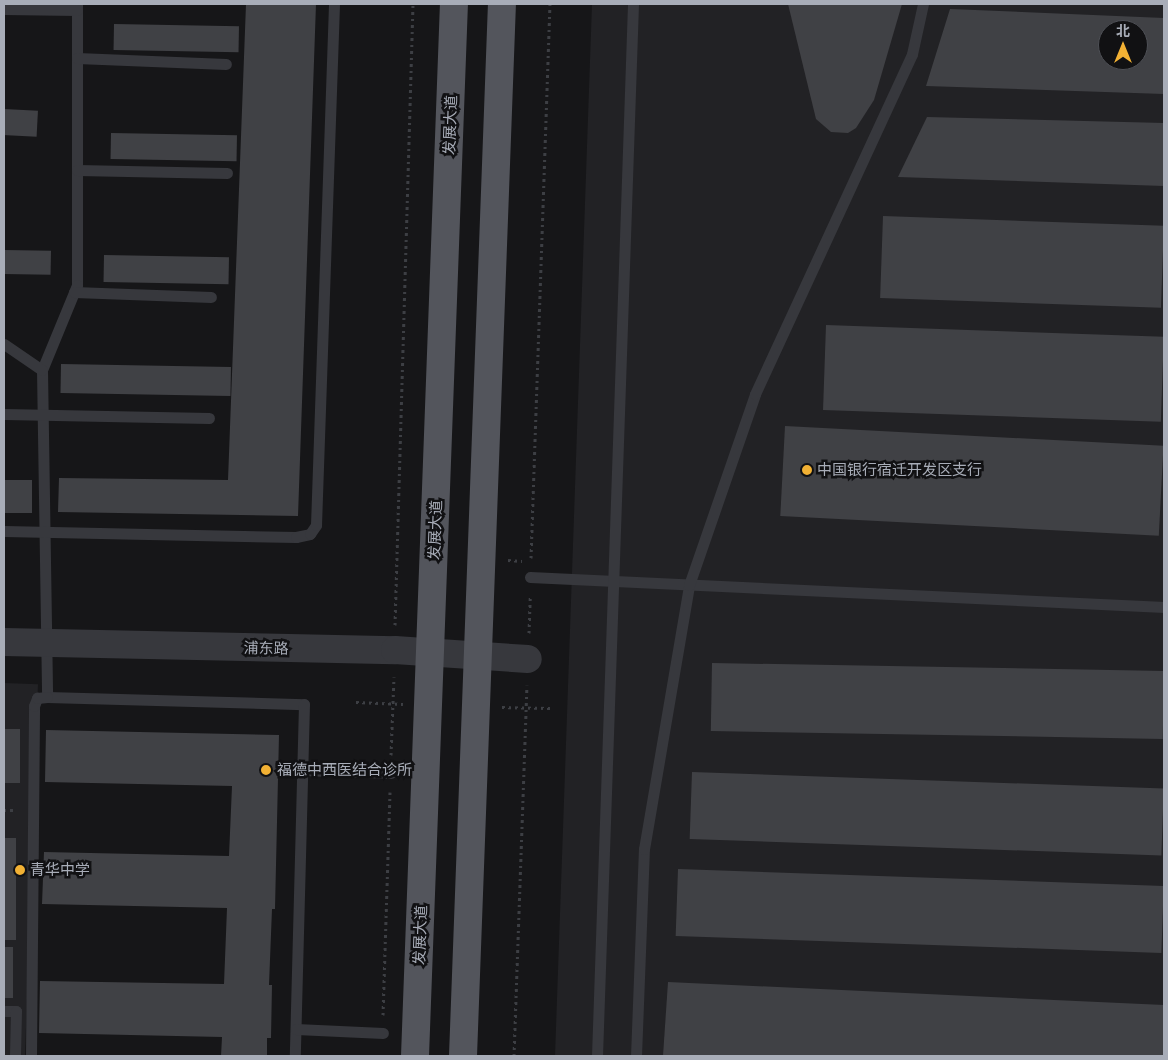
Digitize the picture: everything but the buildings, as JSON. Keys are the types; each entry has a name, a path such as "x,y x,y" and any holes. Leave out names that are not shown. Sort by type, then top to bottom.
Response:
{"main road":[{"name":"发展大道","path":"415,1056 454,4"},
{"path":"463,1056 502,4"}],"street":[{"name":"浦东路","path":"4,642 395,650 528,659"}],"lane":[{"path":"4,531 296,537 310,534 316,525 334,4"},
{"path":"597,1056 633,4"},
{"path":"636,1056 644,849 689,585 755,394 912,54 923,4"},
{"path":"4,9 77,7 77,285 42,370 47,696"},
{"path":"77,58 226,64"},
{"path":"77,170 227,173"},
{"path":"74,292 211,297"},
{"path":"4,344 42,370"},
{"path":"4,414 209,418"},
{"path":"530,576 613,582 1164,607"},
{"path":"31,1056 34,706 37,698 47,696 304,704 295,1056"},
{"path":"302,770 391,773"},
{"path":"4,1011 16,1011 15,1056"},
{"path":"296,1029 383,1034"}],"path":[{"path":"383,1034 413,4"},
{"path":"514,1056 550,4"},
{"path":"4,810 21,810"}],"shaded area":[{"path":"592,4 1164,4 1164,1056 555,1056"},
{"name":"青华中学","path":"4,683 38,684 25,1056 4,1056"}],"place":[{"name":"中国银行宿迁开发区支行","path":"807,470"},
{"name":"福德中西医结合诊所","path":"266,770"},
{"name":"青华中学","path":"20,870"}]}
